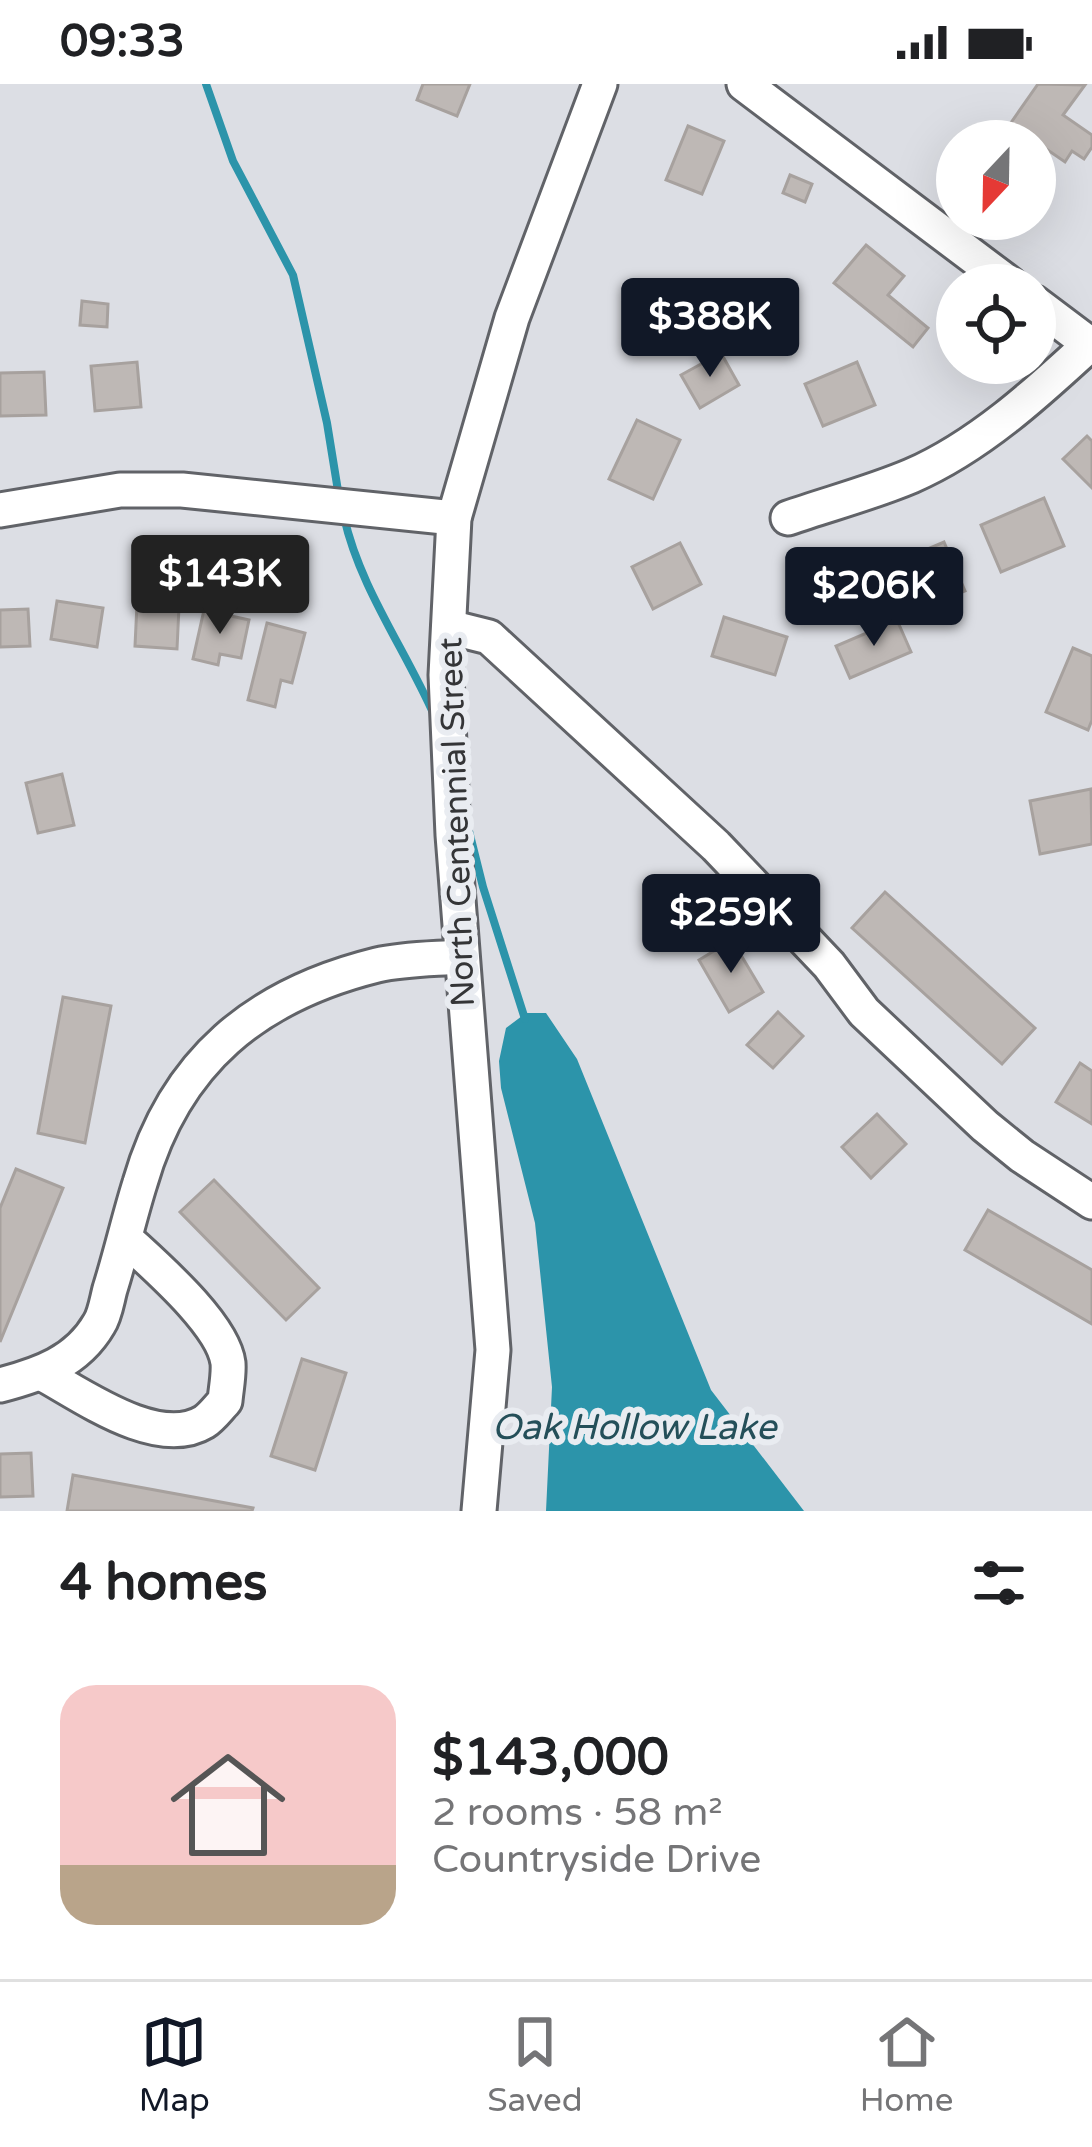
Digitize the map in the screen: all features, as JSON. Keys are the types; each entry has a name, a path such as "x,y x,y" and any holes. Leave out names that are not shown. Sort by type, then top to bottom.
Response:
{"street":[{"name":"North Centennial Street","path":"479,1511 493,1350 459,957 446,675 454,518 512,317 600,84"},
{"path":"744,84 983,264"},
{"path":"788,518 913,475 962,447 1037,393 1091,345 1056,319"},
{"path":"0,511 120,490 182,490 454,518"},
{"path":"448,628 489,637 716,846 829,965 864,1012 985,1126 1092,1202"},
{"path":"0,1385 43,1374 64,1362 99,1324 140,1179 174,1099 224,1037 280,999 336,978 381,964 459,957"},
{"path":"43,1374 120,1417 158,1430 202,1424 225,1401 228,1360 205,1319 169,1277 126,1239"}],"water":[{"name":"Oak Hollow Lake","path":"526,1013 546,1013 577,1059 711,1390 804,1511 546,1511 552,1387 535,1223 501,1088 499,1061 506,1028"}],"building":[{"path":"423,84 470,84 457,116 417,100"},
{"path":"1038,84 1085,85 1063,115 1092,135 1092,147 1084,159 1072,151 1065,162 1056,156 1056,120 1013,120"},
{"path":"688,126 724,141 702,194 666,180"},
{"path":"790,175 812,184 805,202 783,193"},
{"path":"866,245 904,276 888,295 928,328 913,347 834,283"},
{"path":"82,301 108,304 107,327 80,325"},
{"path":"721,353 739,385 700,408 681,375"},
{"path":"137,362 141,407 95,411 91,366"},
{"path":"857,362 875,405 823,426 805,384"},
{"path":"44,372 46,415 0,416 0,373"},
{"path":"637,420 680,440 653,499 609,479"},
{"path":"1087,436 1092,441 1092,488 1063,459"},
{"path":"1044,498 1064,546 1001,572 981,525"},
{"path":"944,542 965,591 918,610 897,562"},
{"path":"680,543 701,584 653,609 632,567"},
{"path":"57,601 103,608 97,647 51,639"},
{"path":"137,604 179,607 177,649 135,646"},
{"path":"28,609 30,646 0,647 0,610"},
{"path":"204,610 249,620 241,658 220,654 218,665 193,659"},
{"path":"724,617 787,637 775,675 712,656"},
{"path":"897,620 911,652 850,678 836,646"},
{"path":"267,623 305,633 292,683 281,680 275,707 248,700"},
{"path":"1073,648 1092,656 1088,730 1046,712"},
{"path":"62,774 74,825 38,833 26,783"},
{"path":"1091,789 1092,844 1040,854 1030,801"},
{"path":"885,892 1035,1028 1002,1064 852,928"},
{"path":"732,940 763,992 729,1012 699,960"},
{"path":"63,997 111,1006 85,1143 38,1133"},
{"path":"778,1012 803,1036 773,1068 747,1045"},
{"path":"1080,1063 1092,1071 1092,1124 1056,1102"},
{"path":"877,1114 906,1144 871,1178 842,1147"},
{"path":"16,1169 63,1188 0,1342 0,1208"},
{"path":"214,1180 319,1288 286,1320 180,1212"},
{"path":"988,1210 1092,1270 1092,1324 965,1250"},
{"path":"302,1359 346,1373 315,1470 271,1456"},
{"path":"31,1453 33,1496 0,1497 0,1454"},
{"path":"73,1475 253,1508 67,1511"}],"waterway":[{"path":"206,84 233,161 293,275 339,497"},
{"path":"344,517 372,593 434,715"},
{"path":"468,827 525,1019"}]}
